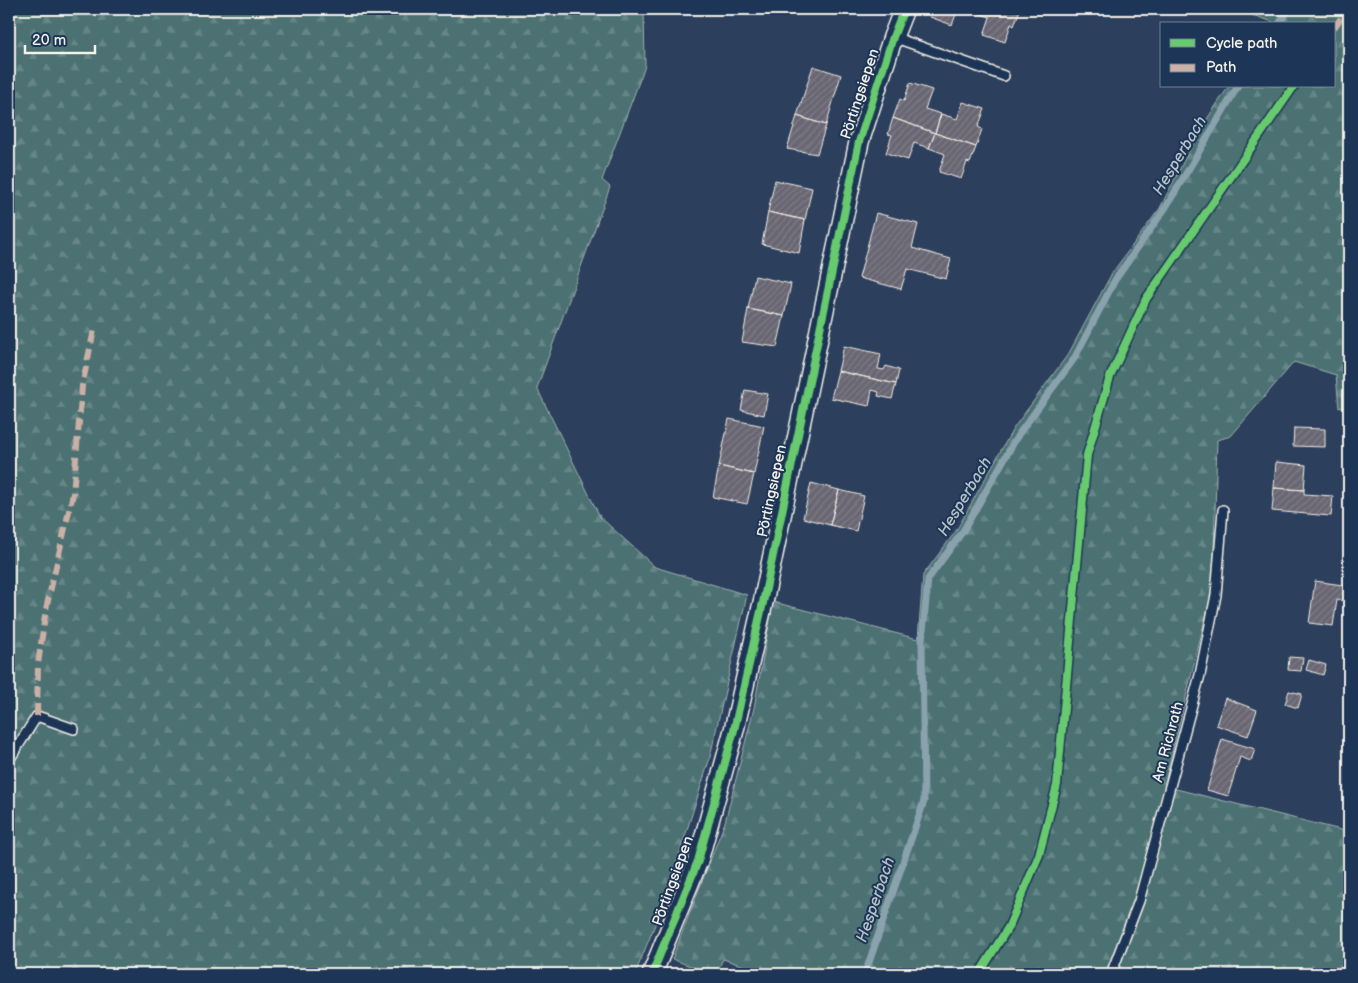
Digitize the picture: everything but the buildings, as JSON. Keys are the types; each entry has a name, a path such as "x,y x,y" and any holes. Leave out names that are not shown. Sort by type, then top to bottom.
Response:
{"street":[{"name":"Pörtingsiepen","path":"652,974 698,861 734,730 764,598 859,142 904,9"}],"lane":[{"path":"893,37 1004,76"},
{"name":"Am Richrath","path":"1111,974 1139,901 1200,675 1216,596 1222,510"},
{"path":"9,760 37,716 74,729"}],"green space":[{"path":"9,9 644,9 645,66 602,180 610,187 537,388 600,517 655,567 747,595 709,761 663,905 635,974 9,974"},
{"path":"1234,9 1349,9 1349,405 1339,408 1336,375 1294,362 1231,436 1217,440 1213,587 1164,786 1349,832 1349,974 767,974 723,959 716,974 711,974 672,959 725,822 754,708 773,602 918,639 923,575 956,531 1013,429 1069,353 1112,273 1160,208 1199,131 1228,88 1336,88 1336,22 1273,22"}],"waterway":[{"name":"Hesperbach","path":"1280,22 1289,9"},
{"name":"Hesperbach","path":"865,974 924,801 922,641 928,579 963,531 1018,435 1074,359 1115,280 1166,207 1237,88"}],"marked path":[{"path":"1336,25 1347,9"},
{"path":"37,716 38,664 46,609 73,494 82,386 94,330"}],"cycle path":[{"path":"652,974 698,861 734,730 764,598 859,142 904,9"},
{"path":"979,974 1009,926 1039,855 1057,785 1087,455 1110,377 1146,299 1293,88"}]}
